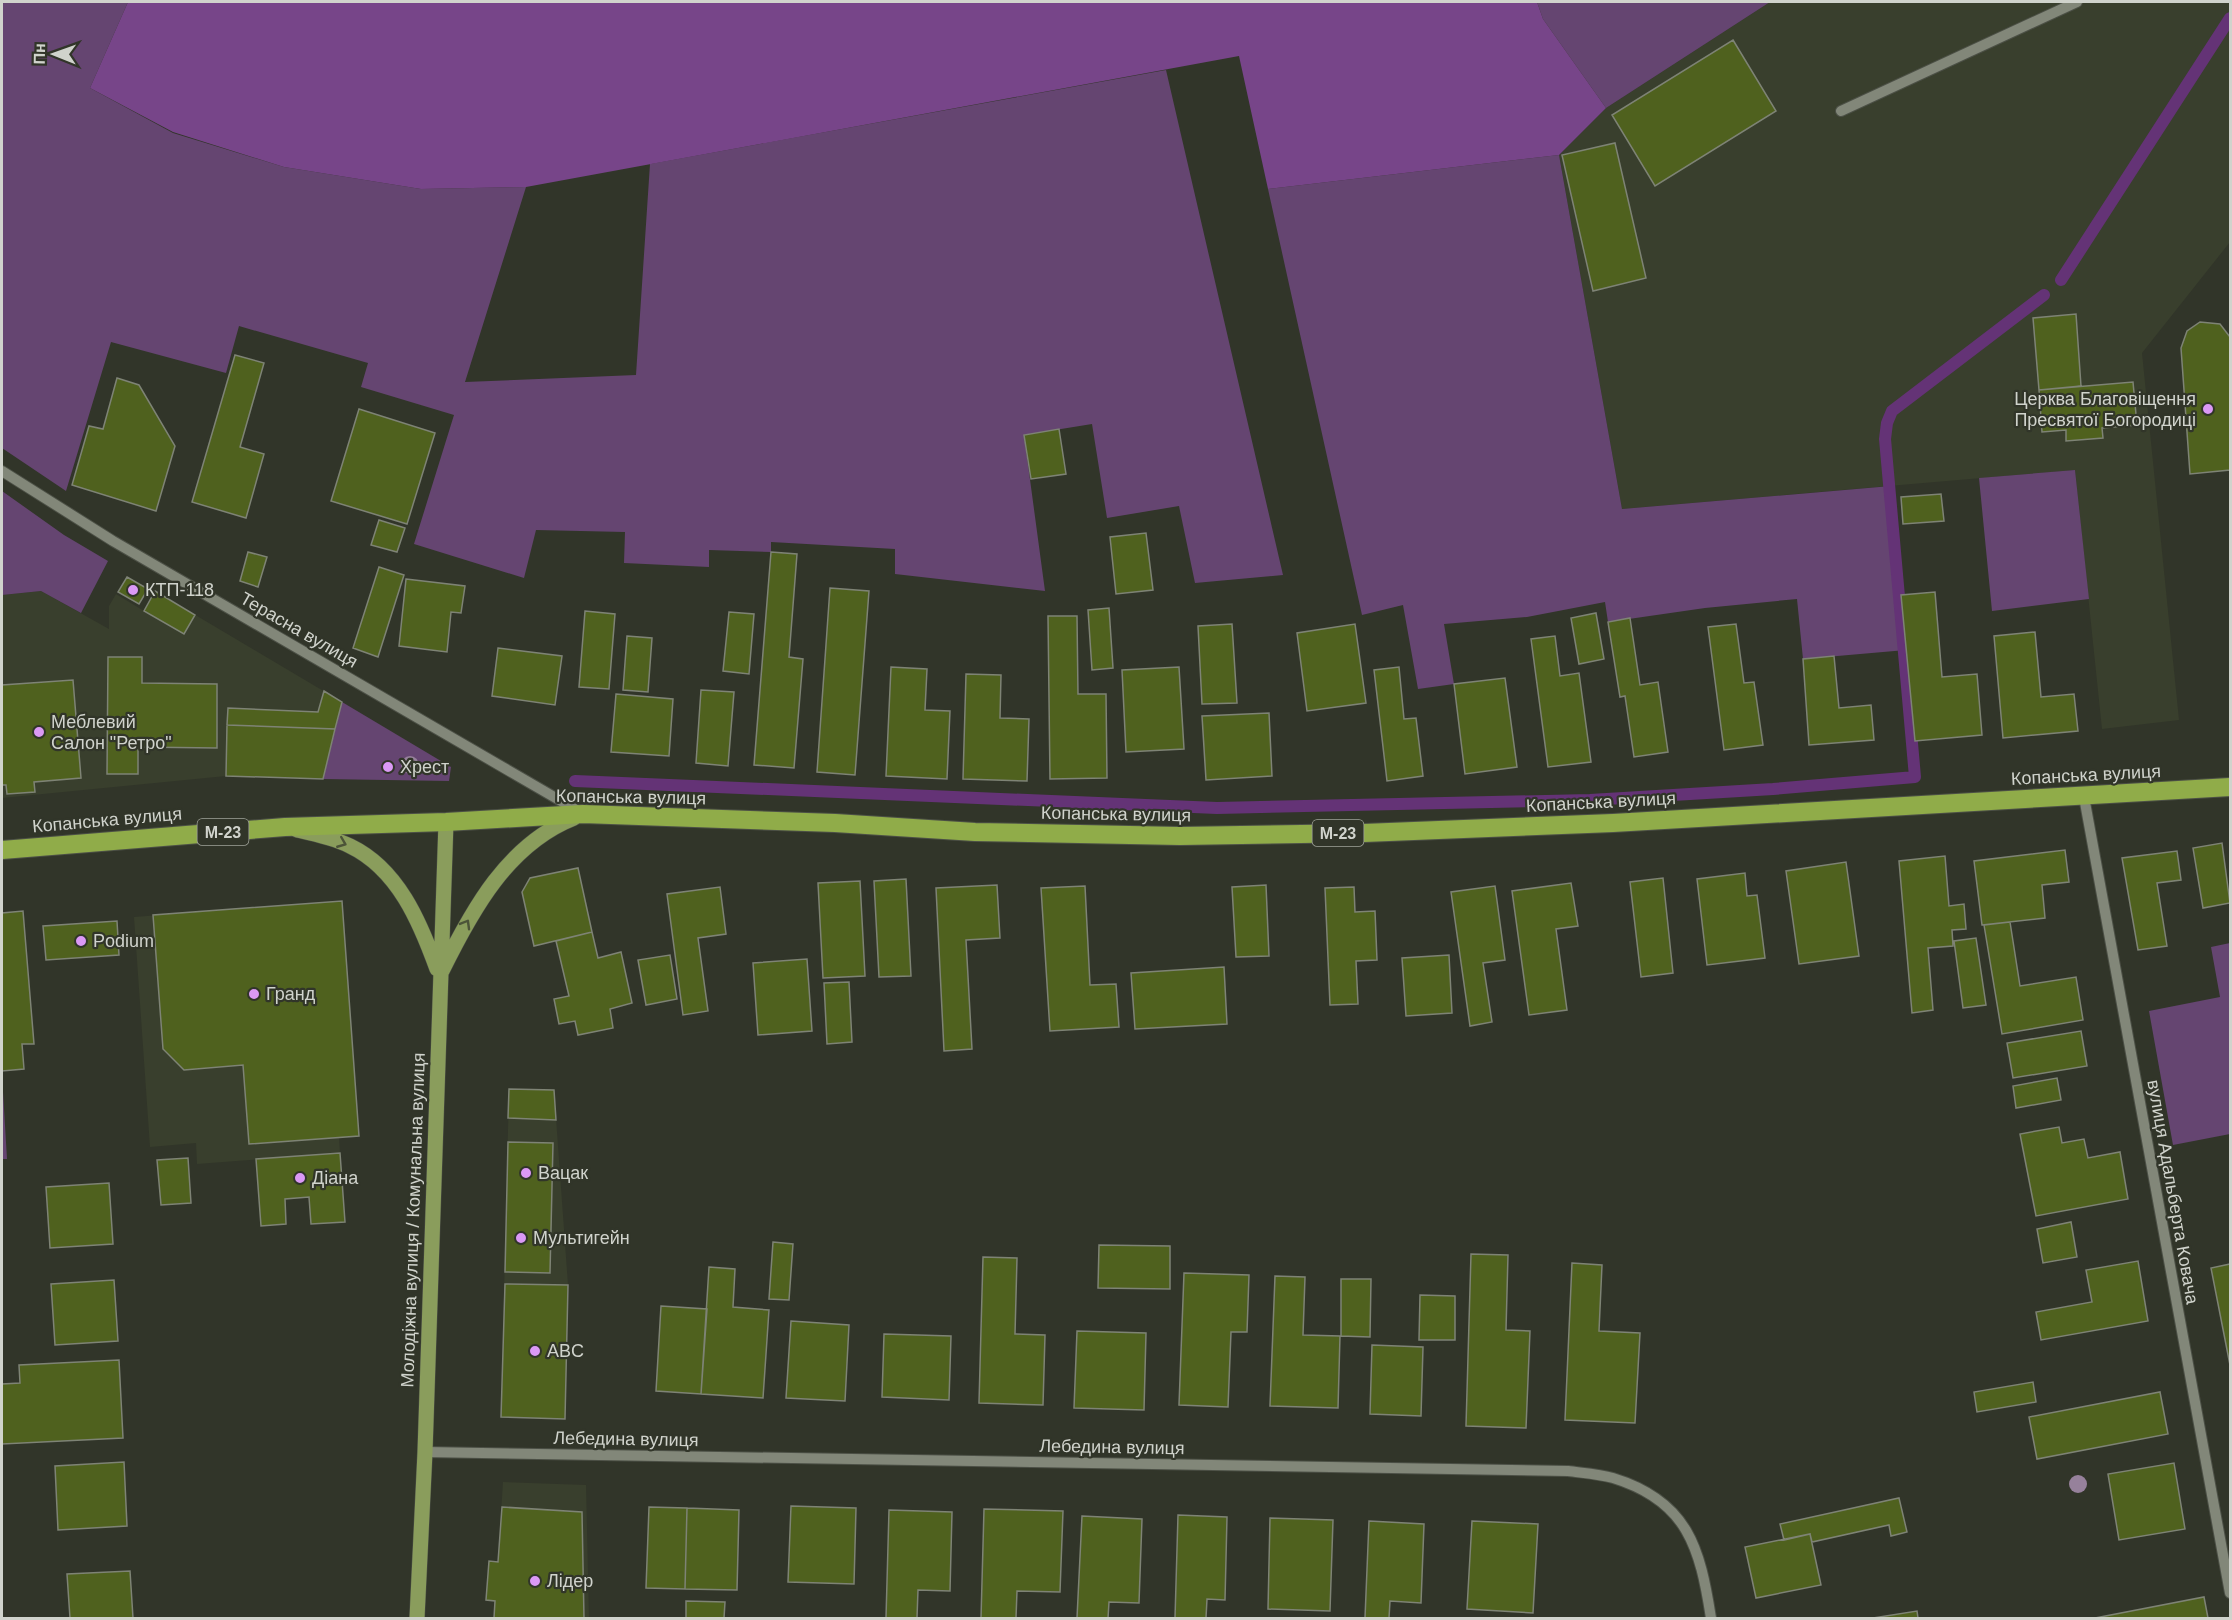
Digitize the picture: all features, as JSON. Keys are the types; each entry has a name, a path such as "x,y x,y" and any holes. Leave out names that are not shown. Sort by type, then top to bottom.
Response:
{"highway":[{"name":"Копанська вулиця","path":"2,850 285,827 446,822 583,814 835,823 975,832 1180,836 1364,832 1613,823 2230,787"}],"main road":[{"path":"440,976 476,908 511,861 556,825 583,814"},
{"name":"Молодіжна вулиця / Комунальна вулиця","path":"417,1618 425,1452 446,822"},
{"path":"285,827 351,846 368,856 385,872 412,910 440,976"}],"street":[{"path":"1841,111 2077,2"},
{"name":"Терасна вулиця","path":"2,471 112,541 583,814"},
{"name":"вулиця Адальберта Ковача","path":"2084,797 2230,1593"},
{"name":"Лебедина вулиця","path":"425,1452 1568,1471 1611,1478 1643,1489 1666,1504 1686,1529 1704,1573 1711,1618"}],"shaded area":[{"path":"2,2 128,2 90,88 173,133 284,167 421,189 526,187 465,382 636,375 650,164 1166,70 1283,575 1195,583 1179,506 1107,518 1092,424 1024,435 1045,591 895,574 895,549 771,542 771,552 709,550 709,567 624,563 625,532 536,530 524,578 414,544 454,415 361,387 368,363 239,326 226,373 111,342 66,491 2,448"},
{"path":"128,2 1537,2 1543,19 1606,108 1559,155 1268,189 1239,56 526,187 421,189 284,167 173,132 90,88"},
{"path":"1537,2 1770,2 1606,108 1543,19"},
{"path":"1770,2 2230,2 2230,242 2142,353 2179,720 2102,729 2075,470 1622,509 1559,155 1606,108"},
{"path":"1559,155 1622,509 1891,486 1906,650 1803,659 1797,599 1705,608 1608,622 1605,602 1527,617 1444,624 1454,684 1418,689 1403,605 1362,615 1268,189"},
{"path":"2075,470 2089,599 1992,611 1979,478"},
{"path":"2,491 64,535 108,561 81,613 41,591 2,595"},
{"path":"41,591 109,629 109,606 116,594 144,611 155,591 342,702 323,779 226,776 2,798 2,595"},
{"path":"342,702 451,767 449,781 323,779"},
{"name":"Гранд","path":"342,901 359,1136 339,1137 340,1153 197,1164 196,1143 150,1147 134,917"},
{"path":"2230,943 2230,1134 2173,1145 2149,1011 2220,997 2211,947"},
{"path":"2,1075 7,1159 2,1159"},
{"path":"509,1089 554,1090 568,1285 565,1419 501,1417"},
{"name":"Лідер","path":"503,1482 586,1485 589,1618 494,1618 495,1601 486,1600 489,1561 498,1561"}],"building":[{"path":"1733,40 1776,111 1655,186 1612,115"},
{"path":"1615,143 1646,278 1593,291 1562,155"},
{"path":"2076,314 2081,386 2039,390 2033,318"},
{"name":"Церква Благовіщення Пресвятої Богородиці","path":"2200,322 2220,324 2230,337 2230,470 2190,474 2181,348 2187,331"},
{"path":"235,355 264,363 240,447 264,454 246,518 192,502"},
{"path":"117,378 139,385 175,446 156,511 72,485 89,426 103,429"},
{"path":"2133,382 2137,425 2102,428 2103,438 2066,441 2066,430 2042,432 2039,390"},
{"path":"359,409 435,433 407,524 331,501"},
{"path":"1059,429 1066,474 1031,479 1024,435"},
{"path":"1941,494 1944,521 1903,524 1901,497"},
{"path":"379,520 405,528 397,552 371,545"},
{"path":"1146,533 1153,590 1116,594 1110,537"},
{"path":"248,552 267,557 258,587 240,581"},
{"path":"771,552 797,554 789,657 803,659 794,768 754,765"},
{"path":"379,567 404,575 378,657 353,648"},
{"name":"КТП-118","path":"127,577 148,589 139,604 118,592"},
{"path":"406,579 465,586 461,613 451,612 447,652 399,646"},
{"path":"830,588 869,591 855,775 817,772"},
{"path":"155,591 195,615 184,634 144,611"},
{"path":"1935,592 1942,677 1977,674 1982,735 1915,741 1901,595"},
{"path":"1109,608 1113,668 1092,670 1088,610"},
{"path":"585,611 615,614 609,689 579,687"},
{"path":"729,612 754,614 749,674 723,671"},
{"path":"1596,613 1604,659 1579,664 1571,618"},
{"path":"1048,616 1077,616 1078,694 1106,694 1107,778 1050,779"},
{"path":"1630,618 1640,685 1658,682 1668,752 1634,757 1625,696 1620,697 1608,622"},
{"path":"1232,624 1237,703 1202,704 1198,626"},
{"path":"1355,624 1366,703 1307,711 1297,633"},
{"path":"1736,624 1744,683 1754,682 1763,745 1724,750 1708,627"},
{"path":"2035,632 2041,697 2074,694 2078,731 2003,738 1994,636"},
{"path":"627,636 652,638 648,692 623,690"},
{"path":"1555,636 1560,676 1579,673 1591,762 1548,767 1531,639"},
{"path":"498,648 562,656 555,705 492,696"},
{"path":"1834,656 1839,708 1871,705 1874,740 1809,745 1803,659"},
{"path":"108,657 142,657 142,683 217,684 217,748 138,747 138,774 107,774"},
{"path":"891,667 927,669 925,710 950,711 947,779 886,776"},
{"path":"1179,667 1184,749 1126,752 1122,670"},
{"path":"1399,667 1404,719 1416,718 1423,776 1387,781 1374,670"},
{"path":"966,674 1001,675 1000,718 1029,719 1027,781 963,779"},
{"path":"1505,678 1517,767 1465,774 1454,684"},
{"name":"Меблевий Салон \"Ретро\"","path":"73,680 81,778 34,782 35,792 7,794 6,785 2,785 2,685"},
{"path":"701,690 734,692 728,766 696,763"},
{"path":"324,691 342,702 335,729 227,725 228,708 318,712"},
{"path":"616,694 673,699 669,756 611,752"},
{"path":"1269,713 1272,776 1206,780 1202,716"},
{"path":"227,725 335,729 323,779 226,776"},
{"path":"2222,843 2230,903 2203,908 2193,848"},
{"path":"2065,850 2069,882 2042,885 2045,918 1982,925 1974,861"},
{"path":"2177,851 2181,880 2157,883 2167,946 2138,950 2122,858"},
{"path":"1945,856 1949,906 1964,904 1966,929 1952,930 1953,946 1928,948 1933,1010 1912,1013 1899,861"},
{"path":"1846,862 1859,956 1799,964 1786,871"},
{"path":"578,868 592,932 534,946 522,892 530,878"},
{"path":"1745,873 1747,896 1757,895 1765,958 1707,965 1697,879"},
{"path":"1663,878 1673,973 1641,977 1630,882"},
{"path":"906,879 911,976 879,977 874,881"},
{"path":"860,881 865,976 823,978 818,883"},
{"path":"1571,883 1578,926 1556,929 1567,1010 1529,1015 1512,891"},
{"path":"997,885 1000,938 966,940 972,1049 944,1051 936,888"},
{"path":"1266,885 1269,956 1236,957 1232,887"},
{"path":"1085,886 1090,985 1116,984 1119,1027 1050,1031 1041,888"},
{"path":"1495,886 1505,960 1483,963 1492,1022 1470,1026 1451,892"},
{"path":"720,887 726,934 698,938 708,1011 683,1015 667,894"},
{"path":"1354,887 1355,912 1375,911 1377,960 1356,961 1358,1004 1330,1005 1325,888"},
{"name":"Гранд","path":"342,901 359,1136 249,1144 243,1065 184,1070 163,1049 153,915"},
{"path":"23,911 34,1044 22,1044 24,1069 2,1071 2,913"},
{"name":"Podium","path":"117,921 119,955 46,960 43,926"},
{"path":"2010,922 2020,986 2076,977 2083,1020 2002,1034 1984,925"},
{"path":"592,932 598,958 621,952 632,1003 610,1009 613,1028 578,1035 575,1021 559,1024 554,999 569,996 556,941"},
{"path":"1976,938 1986,1005 1963,1008 1954,941"},
{"path":"670,955 677,999 646,1005 638,960"},
{"path":"1449,955 1452,1013 1406,1016 1402,958"},
{"path":"807,959 812,1031 758,1035 753,963"},
{"path":"1224,967 1227,1024 1135,1029 1131,973"},
{"path":"849,982 852,1042 827,1044 824,983"},
{"path":"2081,1031 2087,1066 2013,1078 2007,1043"},
{"path":"2057,1078 2061,1100 2016,1108 2013,1086"},
{"path":"509,1089 554,1090 556,1120 508,1118"},
{"path":"2059,1127 2062,1143 2084,1139 2088,1158 2120,1152 2128,1199 2036,1216 2020,1134"},
{"path":"508,1142 553,1143 550,1273 505,1272"},
{"name":"Діана","path":"340,1153 345,1222 311,1224 309,1197 285,1199 286,1224 261,1226 256,1159"},
{"path":"188,1158 191,1203 161,1205 157,1160"},
{"path":"109,1183 113,1244 50,1248 46,1187"},
{"path":"2071,1222 2077,1257 2043,1263 2037,1229"},
{"path":"773,1242 793,1244 789,1300 769,1299"},
{"path":"1099,1245 1170,1246 1170,1289 1098,1288"},
{"path":"1471,1254 1508,1255 1506,1330 1530,1331 1526,1428 1466,1426"},
{"path":"983,1257 1017,1258 1015,1334 1045,1335 1043,1405 979,1403"},
{"path":"2138,1261 2148,1321 2041,1340 2036,1312 2092,1302 2086,1270"},
{"path":"1572,1263 1602,1265 1599,1331 1640,1333 1635,1423 1565,1420"},
{"path":"2230,1264 2230,1365 2211,1268"},
{"path":"709,1267 735,1269 733,1307 769,1310 763,1398 701,1394"},
{"path":"1184,1273 1249,1275 1247,1332 1231,1332 1228,1407 1179,1405"},
{"path":"1275,1276 1305,1277 1303,1335 1340,1336 1338,1408 1270,1406"},
{"path":"1341,1279 1371,1279 1370,1337 1341,1336"},
{"path":"114,1280 118,1341 55,1345 51,1284"},
{"name":"ABC","path":"505,1284 568,1285 565,1419 501,1417"},
{"path":"1420,1295 1455,1296 1455,1340 1419,1340"},
{"path":"661,1306 707,1309 701,1394 656,1391"},
{"path":"791,1321 849,1325 845,1401 786,1398"},
{"path":"1077,1331 1146,1333 1144,1410 1074,1408"},
{"path":"884,1334 951,1336 949,1400 882,1397"},
{"path":"1372,1345 1423,1347 1421,1416 1370,1414"},
{"path":"119,1360 123,1438 2,1444 2,1384 20,1383 19,1365"},
{"path":"2033,1382 2036,1402 1977,1412 1974,1392"},
{"path":"2160,1392 2168,1434 2037,1459 2029,1417"},
{"path":"124,1462 127,1526 58,1530 55,1466"},
{"path":"2174,1463 2185,1529 2119,1540 2108,1474"},
{"path":"1899,1498 1907,1532 1891,1536 1889,1525 1812,1542 1810,1534 1784,1540 1780,1524"},
{"path":"791,1506 856,1508 854,1584 788,1582"},
{"name":"Лідер","path":"502,1507 582,1512 584,1618 494,1618 495,1601 486,1600 489,1561 498,1562"},
{"path":"649,1507 687,1508 685,1589 646,1588"},
{"path":"687,1508 739,1510 737,1590 685,1589"},
{"path":"984,1509 1063,1511 1060,1592 1017,1591 1016,1618 981,1618"},
{"path":"889,1510 952,1512 950,1591 918,1590 917,1618 886,1618"},
{"path":"1178,1515 1227,1517 1225,1600 1207,1599 1206,1618 1175,1618"},
{"path":"1082,1516 1142,1519 1139,1603 1109,1602 1108,1618 1077,1618"},
{"path":"1270,1518 1333,1520 1330,1611 1268,1609"},
{"path":"1369,1521 1424,1524 1421,1603 1390,1601 1389,1618 1365,1618"},
{"path":"1472,1521 1538,1524 1533,1613 1467,1609"},
{"path":"1810,1534 1821,1585 1756,1598 1745,1547"},
{"path":"130,1571 133,1618 70,1618 67,1574"},
{"path":"2204,1597 2208,1618 2095,1618"},
{"path":"686,1601 725,1602 724,1618 686,1618"},
{"path":"1917,1611 1918,1618 1873,1618"}],"waterway":[{"path":"2061,280 2230,18"},
{"path":"575,781 1217,808 1590,800 1773,789 1915,777 1885,439 1887,423 1892,411 2044,295"}],"place":[{"name":"Церква Благовіщення Пресвятої Богородиці","path":"2208,409"},
{"name":"КТП-118","path":"133,590"},
{"name":"Меблевий Салон \"Ретро\"","path":"39,732"},
{"name":"Хрест","path":"388,767"},
{"name":"Podium","path":"81,941"},
{"name":"Гранд","path":"254,994"},
{"name":"Вацак","path":"526,1173"},
{"name":"Діана","path":"300,1178"},
{"name":"Мультигейн","path":"521,1238"},
{"name":"ABC","path":"535,1351"},
{"name":"Лідер","path":"535,1581"}]}
